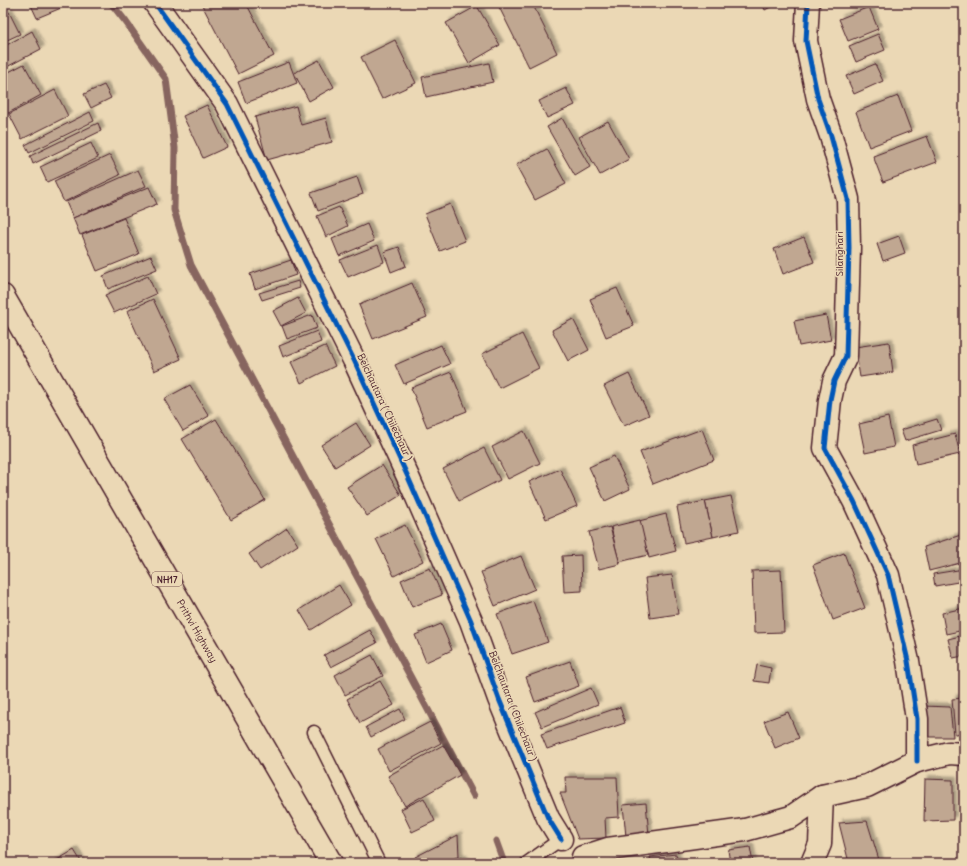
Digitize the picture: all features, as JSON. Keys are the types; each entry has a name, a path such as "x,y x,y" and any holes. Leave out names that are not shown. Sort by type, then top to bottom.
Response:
{"main road":[{"name":"Belchautara ( Chilechaur )","path":"155,3 227,104 354,360 471,620 499,699 548,818 561,839"},
{"name":"Silanghari","path":"808,3 806,41 818,99 831,136 848,199 849,248 846,356 834,381 830,400 825,448 854,501 888,575 908,661 917,719 917,762"},
{"name":"Prithvi Highway","path":"3,296 331,863"},
{"path":"583,857 608,849 745,830 791,817 822,796 867,786 917,762 949,753 964,754"},
{"path":"812,863 820,844 822,796"}],"lane":[{"path":"314,732 379,863"},
{"path":"527,863 561,839"}],"building":[{"path":"30,3 73,3 37,18"},
{"path":"206,3 246,3 274,56 238,74 202,5"},
{"path":"497,3 532,3 557,53 529,67"},
{"path":"762,3 778,3 765,10"},
{"path":"477,6 500,45 469,63 446,23"},
{"path":"869,7 878,29 848,41 839,19"},
{"path":"9,12 20,34 3,42 3,15"},
{"path":"32,31 41,49 3,69 3,47"},
{"path":"878,34 885,50 856,62 849,46"},
{"path":"395,40 416,83 382,99 361,57"},
{"path":"319,60 334,87 309,101 294,73"},
{"path":"289,62 297,83 246,103 238,82"},
{"path":"489,63 493,82 426,97 422,77"},
{"path":"24,64 41,95 3,116 3,75"},
{"path":"875,64 883,81 854,94 846,76"},
{"path":"104,85 111,98 91,108 84,94"},
{"path":"566,88 575,105 547,118 539,101"},
{"path":"55,90 68,116 22,139 9,114"},
{"path":"898,96 911,131 869,147 856,112"},
{"path":"207,105 227,147 203,158 183,116"},
{"path":"296,106 301,125 326,118 332,142 267,160 255,117"},
{"path":"90,112 94,121 29,153 25,145"},
{"path":"562,118 590,167 575,176 547,127"},
{"path":"608,121 629,159 600,175 579,137"},
{"path":"98,123 101,131 33,164 30,156"},
{"path":"927,136 937,162 883,182 873,156"},
{"path":"91,143 98,158 47,182 40,167"},
{"path":"547,149 566,184 535,200 516,165"},
{"path":"110,155 120,175 64,202 54,181"},
{"path":"138,170 146,186 73,218 66,202"},
{"path":"357,177 363,194 318,211 311,193"},
{"path":"149,187 157,204 80,235 73,218"},
{"path":"450,204 465,241 440,251 425,214"},
{"path":"339,207 348,226 326,237 317,216"},
{"path":"124,218 139,254 97,271 82,235"},
{"path":"367,224 374,241 339,256 332,239"},
{"path":"899,236 905,253 883,261 877,244"},
{"path":"804,237 814,262 783,274 774,249"},
{"path":"378,245 384,262 348,277 340,260"},
{"path":"399,247 406,266 391,272 384,252"},
{"path":"151,256 157,269 108,289 103,276"},
{"path":"291,260 296,275 255,289 250,274"},
{"path":"148,276 156,294 114,313 105,295"},
{"path":"298,281 300,288 262,300 259,293"},
{"path":"412,283 427,317 373,339 359,305"},
{"path":"617,288 634,326 606,337 590,299"},
{"path":"298,298 306,313 281,326 273,311"},
{"path":"153,299 181,359 154,371 127,311"},
{"path":"312,315 317,328 287,339 282,326"},
{"path":"826,315 831,340 799,346 794,321"},
{"path":"573,319 589,350 568,361 552,330"},
{"path":"317,331 321,342 283,357 279,346"},
{"path":"522,334 539,368 499,388 482,354"},
{"path":"889,342 893,372 860,377 855,347"},
{"path":"441,345 450,364 404,384 395,365"},
{"path":"325,346 335,366 301,383 291,362"},
{"path":"451,372 467,411 427,427 411,388"},
{"path":"629,374 649,415 624,426 604,386"},
{"path":"190,385 209,416 183,431 164,399"},
{"path":"888,417 894,447 865,453 859,424"},
{"path":"216,419 265,500 231,520 182,439"},
{"path":"937,419 941,430 905,441 901,430"},
{"path":"356,423 370,445 335,467 321,445"},
{"path":"702,429 714,460 653,484 640,452"},
{"path":"524,431 540,463 508,479 492,447"},
{"path":"955,434 960,454 916,464 912,445"},
{"path":"484,448 500,480 459,501 443,469"},
{"path":"614,456 630,489 605,501 589,467"},
{"path":"382,465 401,495 367,516 347,487"},
{"path":"560,469 577,506 546,519 529,482"},
{"path":"731,496 739,531 713,537 705,501"},
{"path":"705,501 713,537 684,543 677,507"},
{"path":"666,514 676,551 649,558 639,521"},
{"path":"640,520 648,555 619,562 611,527"},
{"path":"405,525 423,561 394,576 376,539"},
{"path":"610,527 620,564 599,569 589,532"},
{"path":"287,528 298,545 260,570 249,554"},
{"path":"964,534 964,562 929,571 924,547"},
{"path":"844,553 865,608 833,620 813,565"},
{"path":"581,555 582,591 564,592 562,556"},
{"path":"521,556 535,589 495,606 481,572"},
{"path":"430,568 442,595 412,607 401,580"},
{"path":"964,569 964,581 935,586 933,574"},
{"path":"781,570 784,632 754,633 752,571"},
{"path":"672,575 678,614 650,618 645,578"},
{"path":"339,585 351,605 311,630 299,610"},
{"path":"533,601 548,642 512,654 497,614"},
{"path":"964,608 964,630 946,634 942,613"},
{"path":"441,624 452,650 426,662 415,635"},
{"path":"370,630 377,643 331,667 324,655"},
{"path":"964,635 964,656 953,658 948,639"},
{"path":"372,655 383,676 345,695 335,675"},
{"path":"570,661 579,686 535,702 526,677"},
{"path":"757,665 771,668 769,683 754,681"},
{"path":"380,681 394,705 360,723 347,699"},
{"path":"591,688 598,704 542,727 535,712"},
{"path":"964,698 964,733 955,734 952,699"},
{"path":"923,706 950,707 953,737 928,737"},
{"path":"620,707 625,723 547,749 541,734"},
{"path":"400,709 405,719 371,737 366,727"},
{"path":"788,712 799,738 775,748 764,721"},
{"path":"430,722 441,743 389,771 378,749"},
{"path":"443,745 460,775 405,806 388,776"},
{"path":"565,777 617,777 619,817 605,818 606,838 578,839 560,793 566,793"},
{"path":"925,779 953,780 953,820 924,821"},
{"path":"424,798 435,821 412,832 401,809"},
{"path":"646,803 649,835 626,837 623,805"},
{"path":"867,821 880,863 849,863 839,823"},
{"path":"458,835 459,856 446,863 415,863 415,857"},
{"path":"750,847 753,863 730,863 728,850"},
{"path":"74,850 82,863 52,863"},
{"path":"676,854 678,863 651,863 650,857"},
{"path":"459,856 467,863 446,863"}],"waterway":[{"path":"111,3 166,79 175,148 174,210 191,265 474,796"},
{"path":"496,841 504,863"}],"cycle path":[{"path":"155,3 227,104 354,360 408,477 471,621 499,699 548,818 561,839"},
{"path":"808,3 806,41 818,99 831,136 848,199 849,248 846,356 834,381 830,400 825,448 854,501 888,575 908,661 917,719 917,761"}]}
